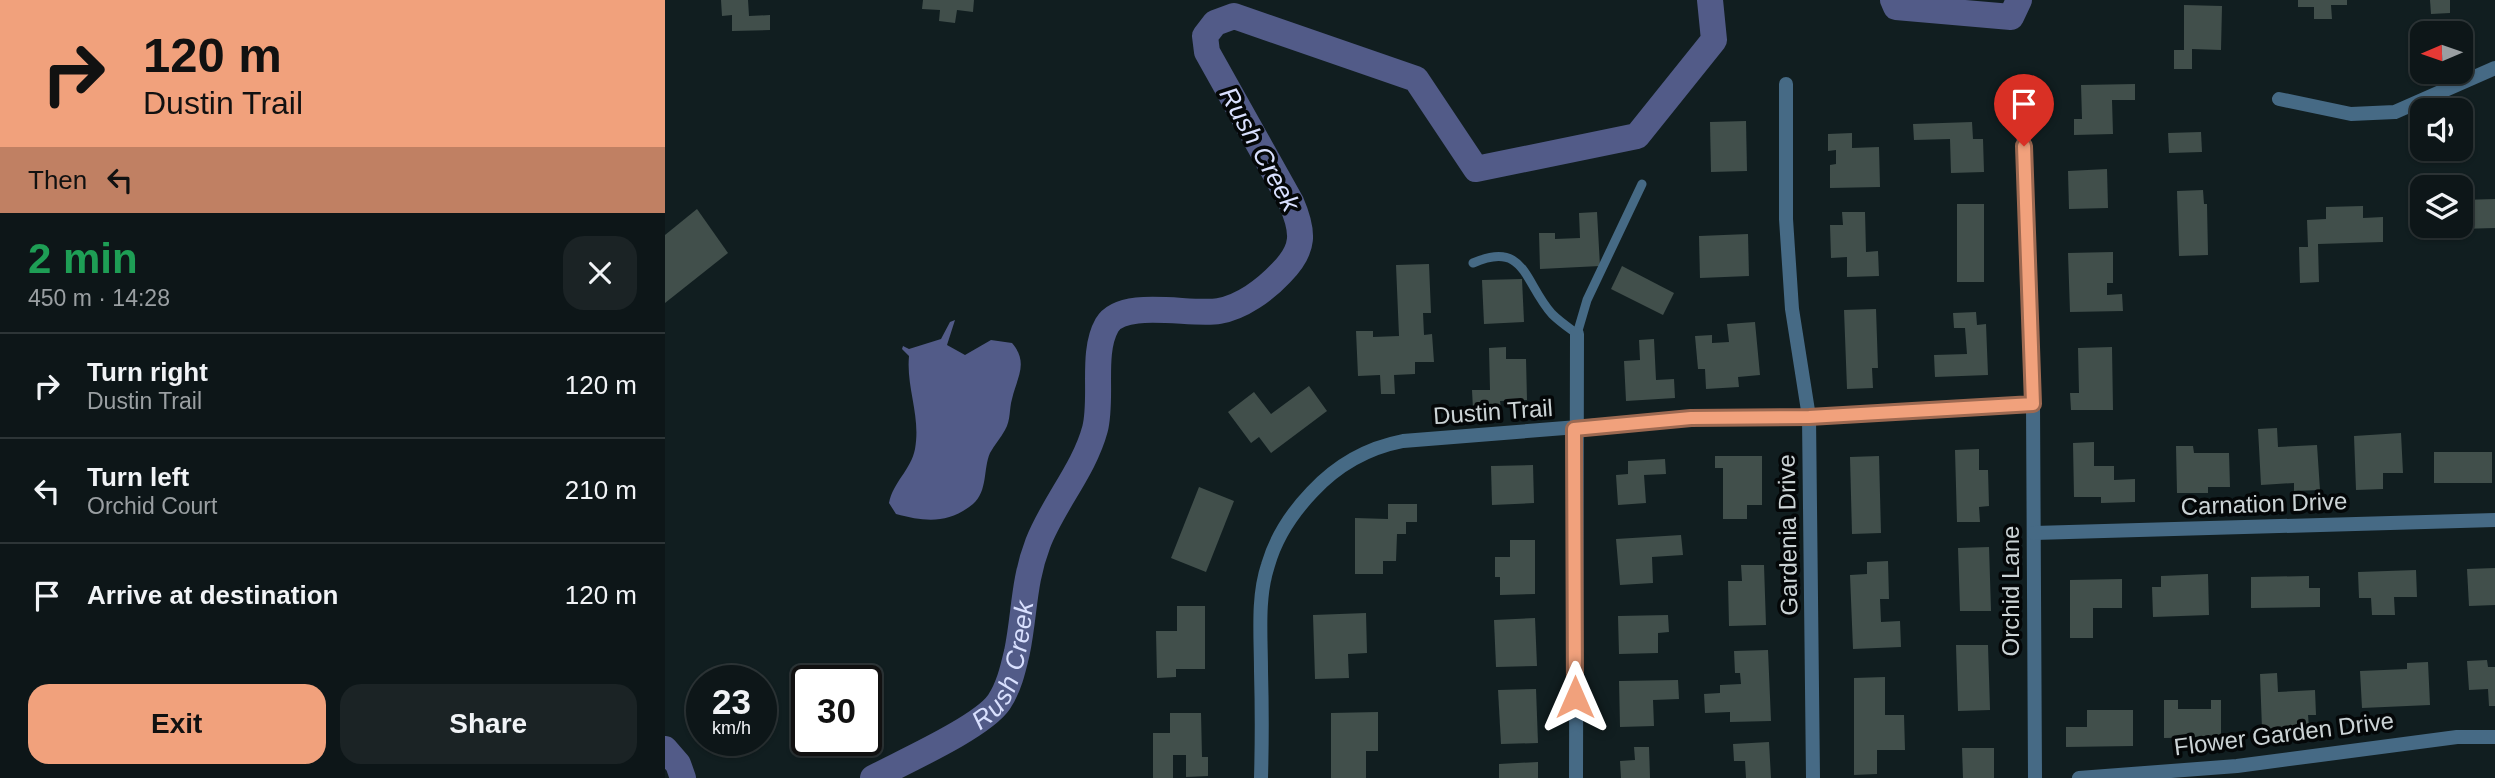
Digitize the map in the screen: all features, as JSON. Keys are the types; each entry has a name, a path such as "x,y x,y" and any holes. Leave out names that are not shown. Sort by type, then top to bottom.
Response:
{"street":[{"path":"2279,99 2351,114 2395,112 2495,68"},
{"name":"Gardenia Drive","path":"1786,83 1786,219 1792,309 1809,417 1813,778"},
{"name":"Orchid Lane","path":"2023,121 2033,404 2035,778"},
{"path":"1576,778 1574,429 1577,334"},
{"name":"Dustin Trail","path":"1261,778 1262,592 1272,552 1298,507 1344,464 1378,446 1403,441 1691,418 1809,417 2033,404"},
{"name":"Carnation Drive","path":"2034,533 2495,520"},
{"name":"Flower Garden Drive","path":"2079,778 2237,766 2444,738 2495,737"}],"lane":[{"path":"1473,263 1491,255 1506,256 1518,264 1552,315 1577,334 1587,300 1641,184"}],"water":[{"path":"955,320 947,345 965,355 991,340 1012,343 1017,350 1021,364 1008,422 990,453 981,493 973,504 955,515 936,520 896,514 889,503 913,456 916,437 909,356 902,349 903,346 909,349 941,339 950,322"}],"building":[{"path":"721,0 748,0 749,16 770,15 770,30 732,31 732,15 722,16"},
{"path":"923,0 974,0 973,12 957,10 955,23 939,21 940,10 922,9"},
{"path":"2298,0 2347,0 2347,5 2331,5 2332,19 2314,19 2314,7 2298,7"},
{"path":"2430,0 2450,0 2450,13 2431,14"},
{"path":"2184,5 2222,6 2221,50 2192,49 2192,69 2174,69 2174,50 2184,50"},
{"path":"2135,84 2135,100 2112,100 2113,134 2074,135 2074,119 2082,119 2081,85"},
{"path":"1746,121 1747,171 1711,172 1710,122"},
{"path":"1972,122 1973,139 1983,139 1984,172 1951,173 1950,139 1914,140 1913,124"},
{"path":"2201,132 2202,152 2169,153 2168,133"},
{"path":"1852,133 1852,148 1879,147 1880,187 1830,188 1830,165 1836,164 1836,150 1828,151 1828,134"},
{"path":"2107,169 2108,208 2069,209 2068,171"},
{"path":"2203,190 2204,204 2207,204 2208,255 2179,256 2177,191"},
{"path":"2495,199 2495,228 2473,229 2473,200"},
{"path":"1957,204 1984,204 1984,282 1957,282"},
{"path":"2363,206 2363,218 2383,217 2383,242 2318,244 2319,282 2300,283 2299,247 2308,247 2307,220 2326,219 2326,207"},
{"path":"697,209 728,253 665,303 665,235"},
{"path":"1597,212 1600,266 1540,269 1539,233 1555,233 1555,239 1580,238 1579,213"},
{"path":"1842,212 1865,212 1866,252 1878,251 1879,276 1847,277 1847,257 1831,258 1830,225 1843,225"},
{"path":"1748,234 1749,276 1700,278 1699,236"},
{"path":"2113,252 2113,283 2107,283 2107,295 2122,294 2123,311 2070,312 2068,253"},
{"path":"1429,264 1431,313 1423,313 1424,335 1432,334 1434,362 1415,362 1415,374 1394,375 1395,394 1381,394 1380,375 1358,376 1356,331 1373,331 1373,337 1399,336 1396,265"},
{"path":"1622,266 1674,293 1663,315 1611,289"},
{"path":"1522,279 1524,322 1484,324 1482,280"},
{"path":"1876,309 1878,368 1872,368 1873,388 1847,389 1844,310"},
{"path":"1976,312 1977,325 1986,324 1988,375 1935,377 1934,355 1967,354 1965,328 1954,328 1953,313"},
{"path":"1755,322 1760,375 1738,377 1739,387 1706,389 1705,369 1698,369 1695,336 1712,335 1712,343 1729,342 1727,324"},
{"path":"1654,339 1656,380 1674,379 1675,398 1626,401 1624,361 1640,360 1639,340"},
{"path":"1506,347 1506,359 1526,359 1527,400 1500,401 1501,408 1473,409 1472,390 1490,390 1489,348"},
{"path":"2112,347 2113,410 2071,410 2070,393 2079,393 2078,348"},
{"path":"1309,386 1327,411 1271,453 1259,437 1251,443 1228,412 1254,392 1271,414"},
{"path":"2277,428 2278,447 2317,445 2320,490 2294,491 2294,483 2261,485 2258,429"},
{"path":"2401,433 2403,473 2383,473 2383,489 2356,490 2354,436"},
{"path":"2094,442 2094,466 2114,466 2114,480 2135,479 2135,502 2101,503 2101,497 2074,497 2073,443"},
{"path":"2176,446 2193,446 2194,453 2229,453 2230,487 2208,487 2208,493 2177,493"},
{"path":"1979,449 1979,470 1988,470 1989,506 1979,507 1980,522 1957,522 1955,450"},
{"path":"2434,452 2492,452 2492,483 2434,483"},
{"path":"1715,456 1762,456 1762,505 1747,505 1747,519 1723,519 1723,468 1715,468"},
{"path":"1879,456 1881,533 1852,534 1850,457"},
{"path":"1665,459 1666,474 1644,475 1646,503 1618,505 1616,475 1628,474 1628,461"},
{"path":"1533,465 1534,503 1492,505 1491,466"},
{"path":"1199,487 1234,501 1206,572 1171,558"},
{"path":"1388,504 1417,504 1417,522 1406,522 1406,534 1397,534 1396,561 1383,561 1383,574 1355,574 1355,518 1388,519"},
{"path":"1681,535 1683,555 1652,557 1653,583 1620,585 1616,539"},
{"path":"1510,540 1535,540 1535,594 1500,595 1500,577 1495,577 1495,557 1510,557"},
{"path":"1989,547 1991,611 1960,611 1958,548"},
{"path":"1888,561 1889,599 1880,599 1881,622 1900,621 1901,647 1853,649 1850,575 1867,574 1867,562"},
{"path":"1741,565 1764,565 1766,625 1729,626 1728,581 1742,581"},
{"path":"2495,568 2495,605 2469,606 2467,569"},
{"path":"2416,570 2417,597 2394,597 2395,615 2372,615 2371,598 2359,598 2358,572"},
{"path":"2208,574 2209,615 2153,617 2152,587 2161,587 2161,576"},
{"path":"2309,576 2309,588 2320,588 2320,607 2251,608 2251,577"},
{"path":"2122,579 2122,608 2093,608 2093,638 2070,638 2070,580"},
{"path":"1177,606 1205,606 1205,669 1176,669 1176,677 1157,678 1156,631 1177,631"},
{"path":"1366,613 1367,653 1348,654 1349,678 1315,679 1313,615"},
{"path":"1668,615 1669,632 1658,633 1658,653 1619,654 1618,616"},
{"path":"1535,618 1537,666 1496,667 1494,620"},
{"path":"1956,645 1988,645 1990,710 1958,711"},
{"path":"1768,650 1771,721 1730,722 1730,712 1705,713 1704,694 1720,693 1720,685 1741,684 1740,673 1735,673 1734,651"},
{"path":"2487,660 2488,667 2495,667 2495,706 2489,706 2488,689 2469,690 2467,661"},
{"path":"2428,662 2430,705 2362,708 2360,671 2407,669 2407,663"},
{"path":"2277,673 2278,692 2315,690 2316,715 2308,715 2309,727 2262,729 2260,674"},
{"path":"1885,677 1885,715 1904,715 1905,750 1877,750 1877,774 1854,775 1854,678"},
{"path":"1678,680 1679,699 1653,700 1654,726 1620,727 1619,681"},
{"path":"1536,689 1538,743 1501,744 1498,690"},
{"path":"2164,700 2178,700 2178,709 2211,709 2211,700 2221,700 2221,737 2164,738"},
{"path":"2087,710 2133,710 2133,746 2066,747 2066,727 2087,727"},
{"path":"1378,712 1378,751 1366,751 1366,778 1331,778 1331,713"},
{"path":"1170,713 1201,713 1202,757 1208,757 1208,776 1186,777 1186,755 1173,755 1173,778 1153,778 1153,733 1170,733"},
{"path":"1769,742 1771,778 1746,778 1745,761 1734,761 1733,744"},
{"path":"1634,747 1649,747 1650,778 1621,778 1620,761 1635,760"},
{"path":"1962,748 1994,748 1994,778 1963,778"},
{"path":"1538,762 1538,778 1499,778 1499,764"}],"waterway":[{"name":"Rush Creek","path":"873,778 960,733 990,712 999,702 1010,678 1017,652 1033,557 1044,529 1084,459 1095,429 1099,349 1107,325 1115,317 1142,310 1207,312 1228,309 1245,302 1268,286 1295,256 1300,231 1291,202 1207,52 1205,36 1215,23 1234,16 1416,79 1476,169 1637,136 1714,40 1710,0"},
{"name":"Rush Creek","path":"1893,0 1896,7 2011,17 2019,0"},
{"name":"Rush Creek","path":"665,749 678,764 683,778"}],"route":[{"path":"1575,697 1574,429 1691,418 1809,417 2033,404 2024,146"}]}
